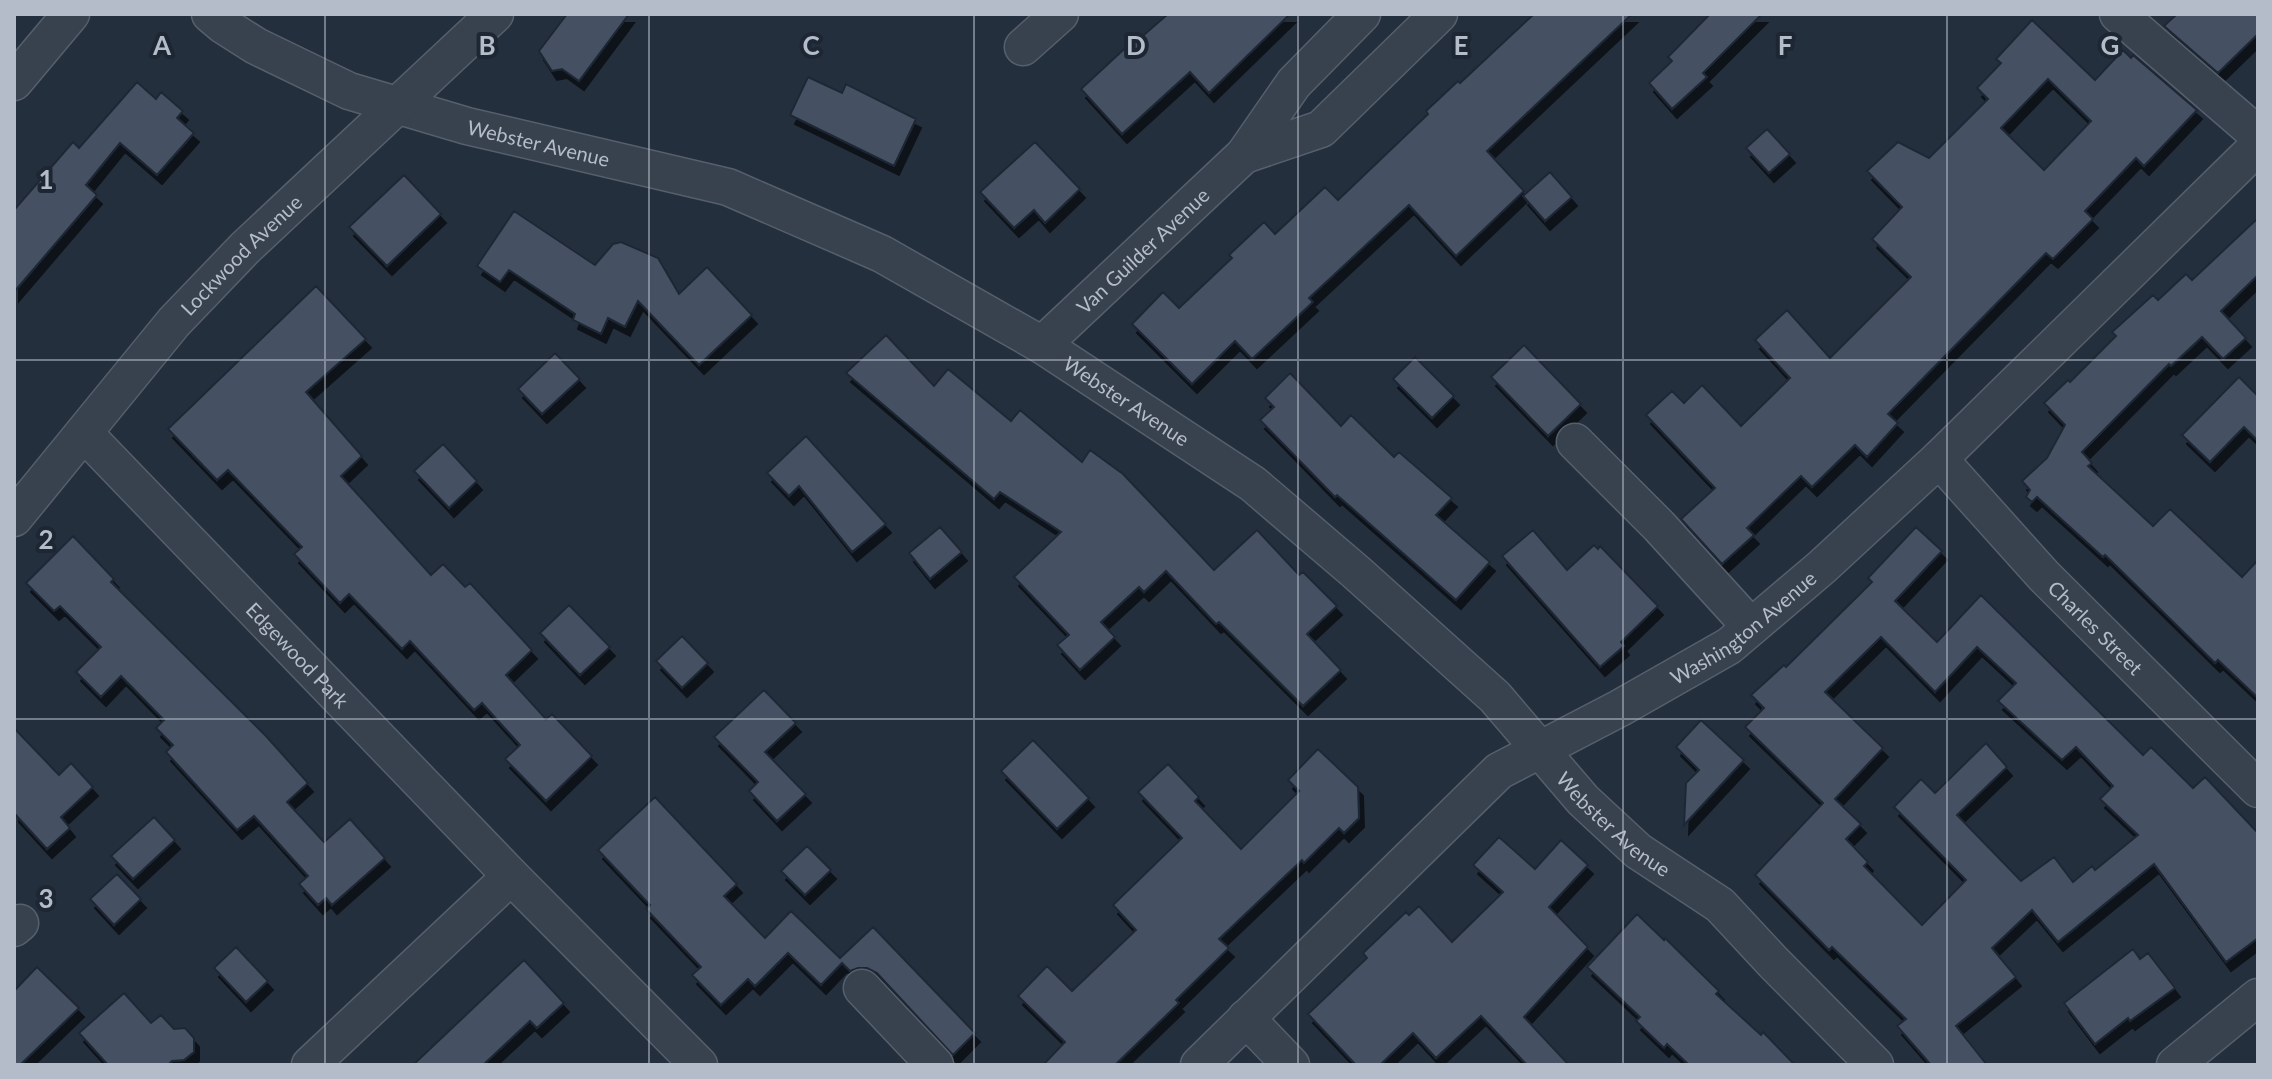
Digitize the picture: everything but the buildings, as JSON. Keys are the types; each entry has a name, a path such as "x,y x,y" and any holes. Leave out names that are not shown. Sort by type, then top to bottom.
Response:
{"street":[{"path":"14,82 71,14"},
{"name":"Webster Avenue","path":"210,14 256,46 349,91 467,126 728,187 882,254 1042,345 1253,484 1356,572 1495,697 1583,800 1638,851 1720,905 1875,1065"},
{"name":"Lockwood Avenue","path":"14,518 184,311 268,227 495,14"},
{"path":"1023,47 1060,14"},
{"name":"Van Guilder Avenue","path":"1042,345 1244,155 1294,83 1362,14"},
{"path":"2118,14 2258,135"},
{"name":"Van Guilder Avenue","path":"1244,155 1321,129 1425,19"},
{"name":"Washington Avenue","path":"1199,1065 1499,771 1687,672 1729,646 1822,567 1939,459 2258,146"},
{"name":"Edgewood Park","path":"84,433 511,876 699,1065"},
{"path":"1575,442 1659,526 1751,627"},
{"name":"Charles Street","path":"1939,459 2044,576 2258,789"},
{"path":"310,1065 511,876"},
{"path":"862,988 935,1065"},
{"path":"2175,1065 2258,997"},
{"path":"1246,1018 1291,1065"}]}
